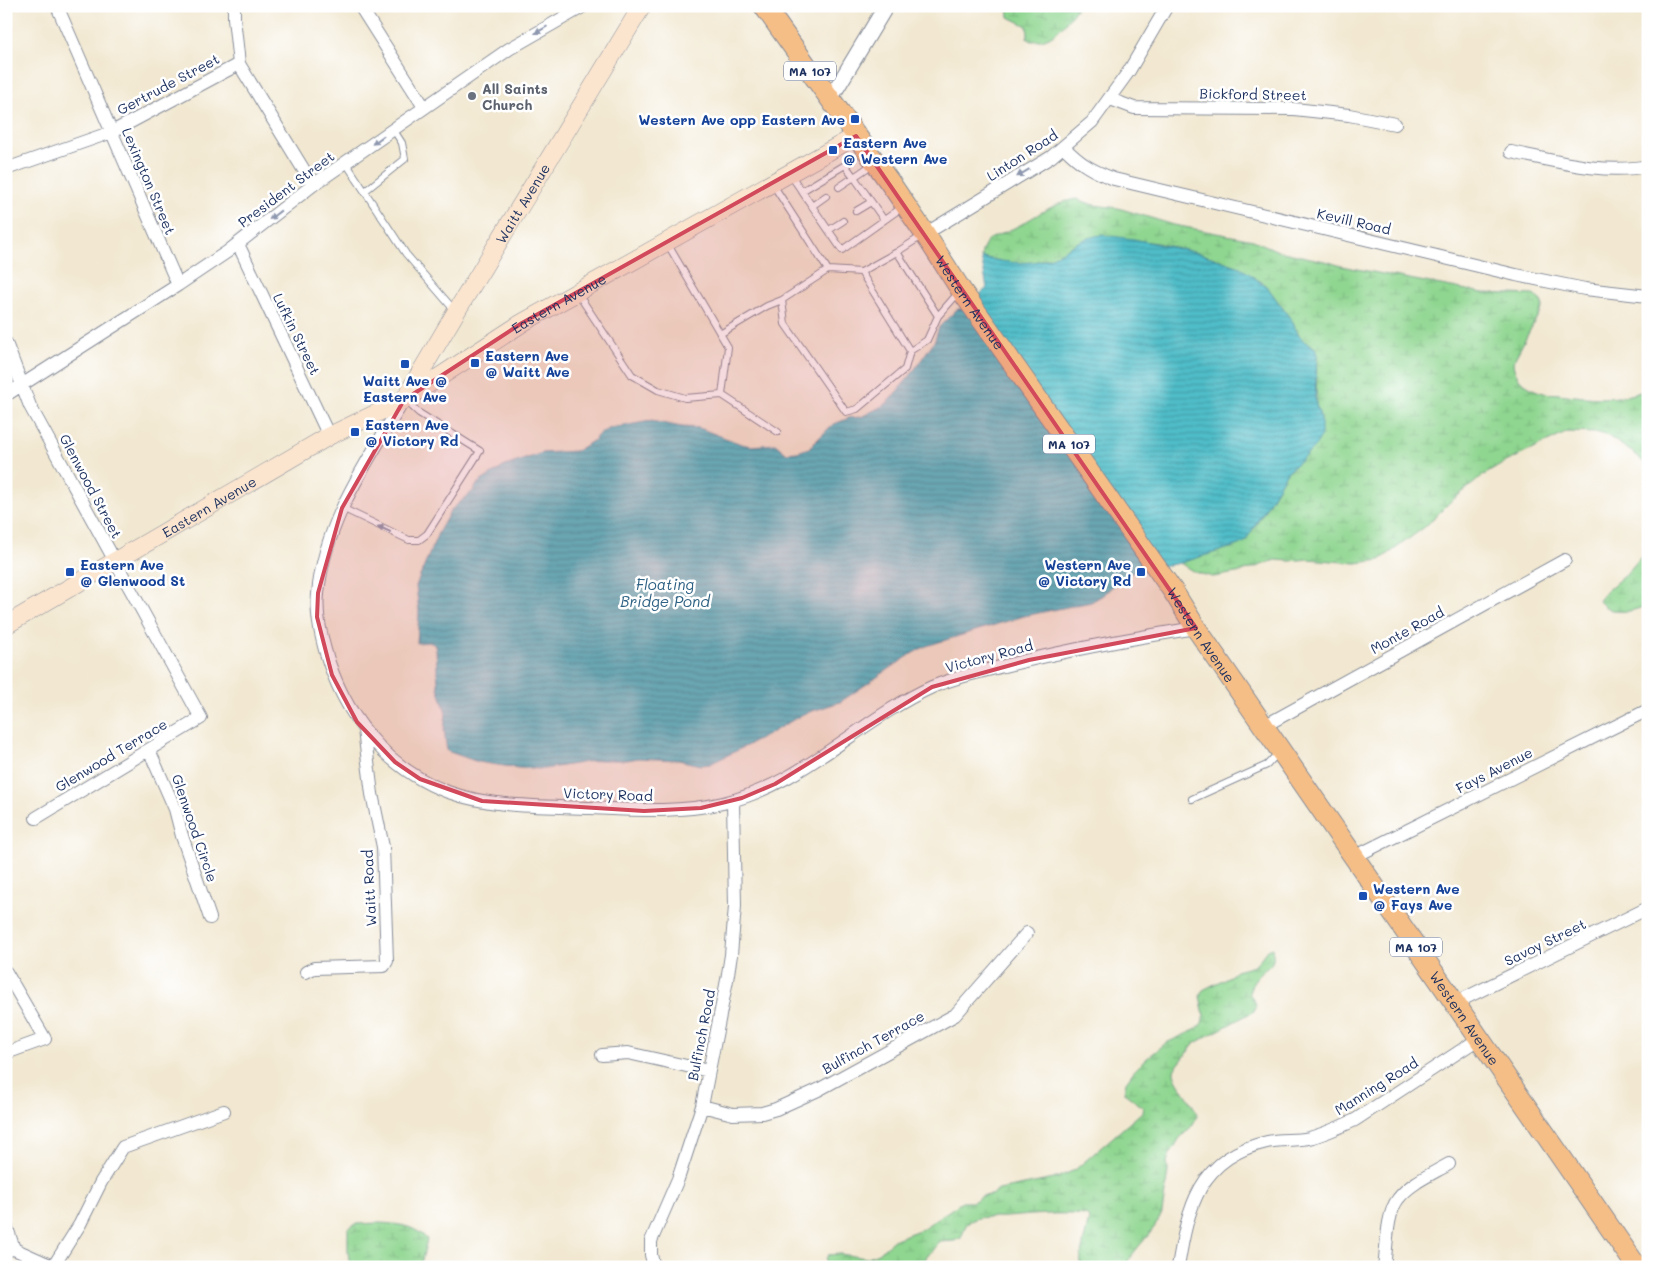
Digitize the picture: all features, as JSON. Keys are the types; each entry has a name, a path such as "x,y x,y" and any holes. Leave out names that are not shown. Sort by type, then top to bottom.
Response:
{"main road":[{"name":"Waitt Avenue","path":"404,400 642,6"},
{"name":"Western Avenue","path":"764,6 926,234 963,293 1173,591 1196,628 1637,1267"},
{"name":"Eastern Avenue","path":"6,626 329,436 404,400 522,323 856,136"}],"street":[{"name":"Lexington Street","path":"57,6 178,285"},
{"path":"234,6 239,64"},
{"path":"360,6 424,108"},
{"name":"President Street","path":"6,395 178,285 238,244 313,185 509,48 584,6"},
{"path":"830,99 886,6"},
{"name":"Linton Road","path":"926,234 1051,157 1092,122 1130,71 1167,6"},
{"name":"Gertrude Street","path":"6,169 112,132 239,64 313,185"},
{"name":"Bickford Street","path":"1110,99 1134,108 1294,109 1349,115 1396,124"},
{"name":"Kevill Road","path":"1064,147 1077,161 1092,170 1114,179 1516,275 1584,289 1648,296"},
{"path":"1511,152 1606,169 1635,169 1648,166"},
{"name":"Lufkin Street","path":"238,244 329,436"},
{"name":"Glenwood Street","path":"6,343 30,406 202,718"},
{"name":"Victory Road","path":"404,400 354,484 342,508 331,536 323,565 318,593 318,617 332,676 357,722 395,762 420,779 448,792 482,801 517,805 644,811 701,808 733,801 759,792 796,772 886,712 932,687 957,678 1029,660 1128,639 1196,628"},
{"name":"Monte Road","path":"1264,726 1565,560"},
{"name":"Fays Avenue","path":"1354,857 1648,710"},
{"name":"Glenwood Terrace","path":"36,818 202,718"},
{"name":"Waitt Road","path":"306,972 314,968 384,966 387,961 383,847 372,794 364,730"},
{"name":"Glenwood Circle","path":"149,750 175,809 182,836 210,918"},
{"name":"Bulfinch Road","path":"654,1267 651,1255 652,1240 678,1179 702,1106 731,955 735,906 733,801"},
{"name":"Savoy Street","path":"1454,1003 1648,908"},
{"name":"Bulfinch Terrace","path":"702,1106 733,1114 762,1113 776,1109 818,1090 955,1014 1027,934"},
{"path":"6,972 45,1039 6,1053"},
{"name":"Manning Road","path":"1178,1267 1184,1236 1195,1198 1206,1177 1230,1157 1268,1142 1308,1138 1337,1129 1355,1120 1480,1038"},
{"path":"602,1055 628,1053 709,1071"},
{"path":"6,1225 10,1250 54,1267 80,1224 101,1182 123,1147 224,1111"},
{"path":"1384,1267 1388,1234 1397,1200 1407,1189 1449,1164"}],"lane":[{"path":"364,191 406,159 402,143 393,129"},
{"path":"346,163 406,254 456,312"},
{"path":"839,187 876,163"},
{"path":"802,192 844,165 884,220"},
{"path":"789,173 842,250 905,205"},
{"path":"772,183 828,270"},
{"path":"812,206 826,196"},
{"path":"856,211 871,202"},
{"path":"828,230 843,221"},
{"path":"720,334 767,306 782,300 828,270 862,272 926,234"},
{"path":"666,242 728,347 722,395"},
{"path":"897,252 938,316"},
{"path":"862,272 910,351"},
{"path":"577,292 632,375 658,390 686,398 722,395 778,432"},
{"path":"782,300 785,324 846,412 857,410 905,369 910,351 927,340 938,316 963,293"},
{"path":"342,508 409,540 418,540 427,534 480,451 419,413 404,400"},
{"path":"1192,800 1267,765 1280,750"}],"highlighted area":[{"path":"856,136 1196,628 1029,660 932,687 775,784 742,798 701,808 644,811 482,801 420,779 395,762 357,722 332,675 317,617 318,593 342,508 404,400 522,323"}],"green space":[{"path":"1008,6 1076,6 1076,9 1062,27 1052,35 1031,41 1027,38 1027,26 1009,17"},
{"path":"1077,199 1093,205 1118,208 1174,225 1253,240 1278,251 1341,266 1483,293 1533,295 1540,299 1543,306 1513,362 1519,378 1527,386 1544,393 1581,397 1604,398 1626,396 1648,389 1648,468 1638,456 1608,436 1598,433 1568,432 1504,463 1484,475 1450,502 1426,526 1380,560 1356,563 1308,559 1275,560 1242,572 1213,577 1194,572 1180,563 1239,545 1256,525 1287,472 1314,448 1321,419 1316,405 1317,355 1312,345 1305,342 1299,336 1292,321 1262,282 1250,276 1240,267 1202,254 1157,243 1119,238 1078,242 1055,256 1034,262 1008,263 981,257 988,240 1018,226 1051,207"},
{"path":"1648,549 1648,604 1622,612 1604,606 1599,601 1605,592 1626,574"},
{"path":"1272,948 1272,963 1255,980 1249,993 1256,1004 1254,1011 1195,1043 1174,1070 1177,1080 1197,1116 1192,1126 1179,1139 1169,1156 1162,1213 1125,1267 1081,1267 1082,1249 1089,1218 1086,1215 1046,1214 975,1219 966,1225 961,1238 954,1241 939,1242 926,1258 922,1267 826,1267 828,1255 840,1254 866,1258 878,1253 895,1239 922,1229 962,1202 973,1202 982,1196 991,1195 999,1190 1054,1179 1075,1170 1142,1112 1143,1107 1124,1093 1126,1082 1145,1060 1166,1043 1197,1029 1202,1023 1204,1015 1200,996 1203,990 1236,971 1255,966 1267,950"},
{"path":"379,1223 411,1228 427,1239 419,1267 350,1267 348,1229 356,1224"}],"water":[{"name":"Floating Bridge Pond","path":"1102,235 1134,239 1202,254 1240,267 1268,288 1292,321 1299,336 1315,348 1317,355 1315,398 1321,419 1321,436 1314,448 1287,472 1245,542 1180,563 1131,573 1091,602 1024,616 926,646 840,702 803,714 764,737 710,764 701,765 678,760 638,758 599,760 544,769 518,768 478,762 447,751 444,730 446,713 438,687 436,649 434,644 429,642 417,643 419,612 416,586 438,533 451,510 473,491 478,483 505,466 542,453 576,451 593,441 600,433 611,428 651,421 699,428 751,446 775,444 786,453 809,448 832,425 849,418 861,417 886,404 910,376 935,340 939,327 957,309 964,309 987,288 981,257 1019,263 1038,261 1056,255 1084,240"}],"place":[{"name":"All Saints Church","path":"472,96"},
{"name":"Western Ave opp Eastern Ave","path":"855,119"},
{"name":"Eastern Ave @ Western Ave","path":"833,150"},
{"name":"Eastern Ave @ Waitt Ave","path":"475,363"},
{"name":"Waitt Ave @ Eastern Ave","path":"405,364"},
{"name":"Eastern Ave @ Victory Rd","path":"355,432"},
{"name":"Eastern Ave @ Glenwood St","path":"70,572"},
{"name":"Western Ave @ Victory Rd","path":"1141,572"},
{"name":"Western Ave @ Fays Ave","path":"1363,896"}]}
